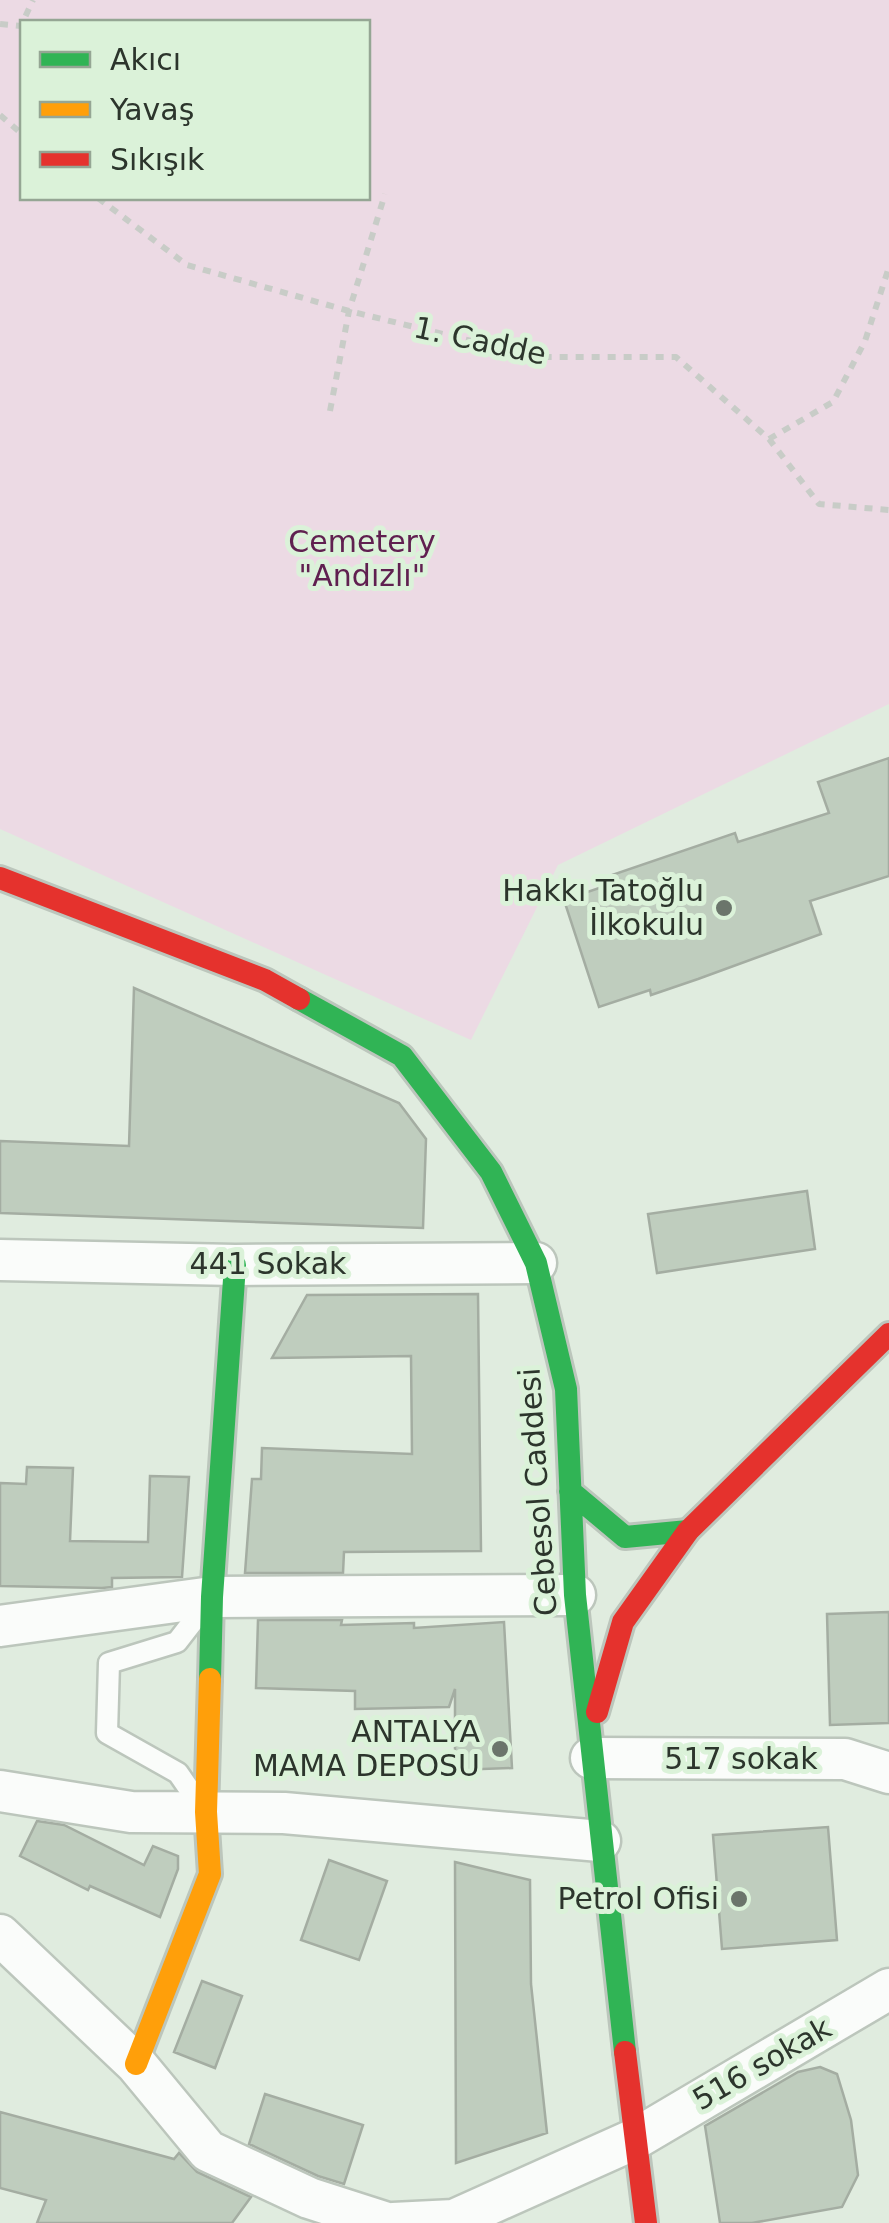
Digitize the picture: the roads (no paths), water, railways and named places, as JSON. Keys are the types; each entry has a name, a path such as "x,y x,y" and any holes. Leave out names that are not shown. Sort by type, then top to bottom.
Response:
{"main road":[{"name":"Cebesol Caddesi","path":"0,878 265,980 402,1056 491,1172 536,1262 566,1389 575,1596 646,2223"},
{"path":"136,2064 210,1874 206,1812 212,1597 235,1265"},
{"path":"590,1748 623,1622 688,1531 889,1334"},
{"path":"570,1490 625,1538 688,1531"}],"street":[{"name":"441 Sokak","path":"0,1260 235,1265 536,1262"},
{"path":"0,1626 212,1597 575,1596"},
{"name":"517 sokak","path":"590,1748 845,1759 889,1774"},
{"path":"0,1791 130,1812 284,1813 600,1841"},
{"path":"0,1934 136,2064 208,2151 309,2198 390,2223"},
{"name":"516 sokak","path":"390,2223 454,2220 635,2139 889,1989"}],"lane":[{"path":"206,1812 178,1774 107,1733 109,1663 177,1642 212,1597"}],"place":[{"name":"Hakkı Tatoğlu İlkokulu","path":"724,908"},
{"name":"ANTALYA MAMA DEPOSU","path":"500,1749"},
{"name":"Petrol Ofisi","path":"739,1899"}],"park label":[{"name":"Cemetery \"Andızlı\"","path":"362,559"}]}
